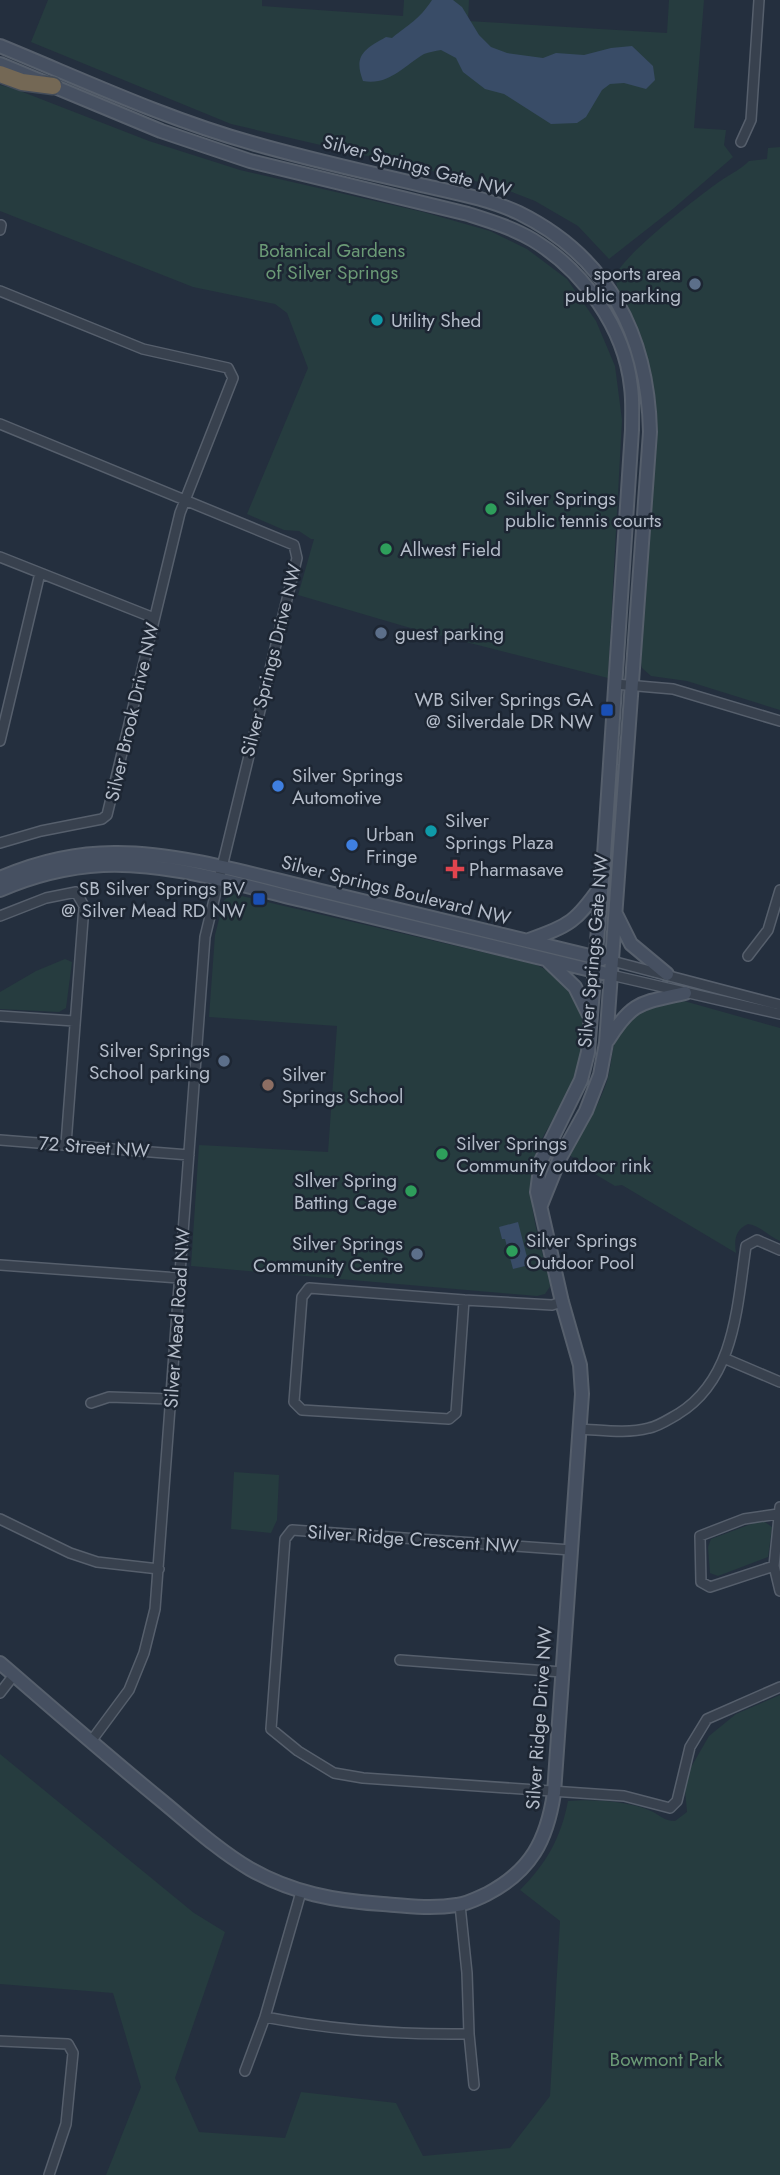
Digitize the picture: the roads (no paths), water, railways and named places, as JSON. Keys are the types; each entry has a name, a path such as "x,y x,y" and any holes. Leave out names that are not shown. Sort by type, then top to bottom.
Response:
{"highway":[{"path":"0,74 22,82 53,86"}],"street":[{"path":"741,142 751,120 759,0"},
{"name":"Silver Springs Gate NW","path":"0,46 213,131 275,149 469,196 516,212 545,227 589,263 623,311 636,340 650,400 650,432 606,1043 600,1075 586,1111 560,1158 541,1205"},
{"name":"Silver Springs Gate NW","path":"0,64 161,131 250,161 468,214 503,226 533,240 573,272 596,299 612,326 623,352 631,385 632,430 596,964 588,1052 581,1080 541,1161 537,1192 541,1205"},
{"name":"Silver Brook Drive NW","path":"0,291 144,349 228,369 233,378 185,500 107,815 102,819 41,831 0,843"},
{"name":"Silver Springs Drive NW","path":"0,424 294,545 297,558 219,874"},
{"path":"0,557 154,618"},
{"path":"0,741 40,573"},
{"path":"615,684 673,689 780,720"},
{"name":"Silver Springs Boulevard NW","path":"0,878 50,861 112,853 160,856 547,960 596,964"},
{"name":"Silver Springs Boulevard NW","path":"0,890 51,873 103,865 219,874 527,941 685,993 755,1006 780,1014"},
{"name":"Silver Mead Road NW","path":"92,1740 115,1712 128,1690 144,1653 155,1609 205,937 219,874"},
{"path":"527,941 568,925 583,911 601,886"},
{"path":"748,956 768,930 780,890"},
{"path":"0,916 46,898 76,892 83,906 66,1144"},
{"path":"616,912 631,944 667,974"},
{"path":"547,960 575,987 591,1020"},
{"name":"Silver Springs Boulevard NW","path":"612,968 667,974 780,1005"},
{"path":"606,1043 623,1017 634,1007 655,998 685,993"},
{"path":"0,1016 74,1021"},
{"name":"72 Street NW","path":"0,1140 189,1155"},
{"name":"Silver Ridge Drive NW","path":"0,1663 212,1844 271,1881 322,1898 420,1907 460,1905 502,1886 521,1870 536,1852 550,1821 554,1793 582,1394 580,1365 562,1302 541,1205"},
{"path":"579,1429 623,1432 650,1428 691,1406 712,1384 726,1359 746,1247 757,1240 780,1250"},
{"path":"0,1265 179,1278"},
{"path":"464,1300 456,1413 449,1419 302,1410 294,1402 302,1297 309,1288 552,1305 562,1302"},
{"path":"726,1359 780,1382"},
{"path":"91,1403 109,1397 171,1399"},
{"path":"774,1566 710,1587 701,1582 700,1536 744,1519 779,1511 774,1566 780,1591"},
{"path":"0,1519 70,1553 97,1562 159,1569"},
{"name":"Silver Ridge Crescent NW","path":"554,1793 363,1778 334,1773 298,1751 271,1728 285,1539 292,1530 571,1550"},
{"path":"400,1660 562,1672"},
{"path":"0,1693 14,1675"},
{"path":"554,1793 624,1796 670,1808 677,1801 690,1747 707,1719 780,1687"},
{"path":"245,2071 265,2017 301,1892"},
{"path":"460,1905 474,2085"},
{"path":"265,2017 310,2025 416,2035 469,2034"},
{"path":"0,2041 68,2044 73,2053 66,2124 49,2175"}],"water":[{"path":"432,0 453,0 462,7 479,35 491,47 507,53 543,58 556,53 584,55 632,46 653,66 655,80 646,89 624,83 610,84 602,90 586,117 577,123 551,124 504,94 485,89 463,72 456,58 441,50 424,54 388,78 363,81 359,65 367,49 386,37 392,38 422,13"},
{"path":"518,1222 529,1265 513,1269 499,1227"}],"place":[{"name":"sports area public parking","path":"695,284"},
{"name":"Utility Shed","path":"377,320"},
{"name":"Silver Springs public tennis courts","path":"491,509"},
{"name":"Allwest Field","path":"386,549"},
{"name":"guest parking","path":"381,633"},
{"name":"WB Silver Springs GA @ Silverdale DR NW","path":"607,710"},
{"name":"Silver Springs Automotive","path":"278,786"},
{"name":"Silver Springs Plaza","path":"431,831"},
{"name":"Urban Fringe","path":"352,845"},
{"name":"Pharmasave","path":"455,869"},
{"name":"SB Silver Springs BV @ Silver Mead RD NW","path":"259,899"},
{"name":"Silver Springs School parking","path":"224,1061"},
{"name":"Silver Springs School","path":"268,1085"},
{"name":"Silver Springs Community outdoor rink","path":"442,1154"},
{"name":"SIlver Spring Batting Cage","path":"411,1191"},
{"name":"Silver Springs Outdoor Pool","path":"512,1251"},
{"name":"Silver Springs Community Centre","path":"417,1254"}],"park label":[{"name":"Botanical Gardens of Silver Springs","path":"332,261"},
{"name":"Bowmont Park","path":"666,2059"}]}
